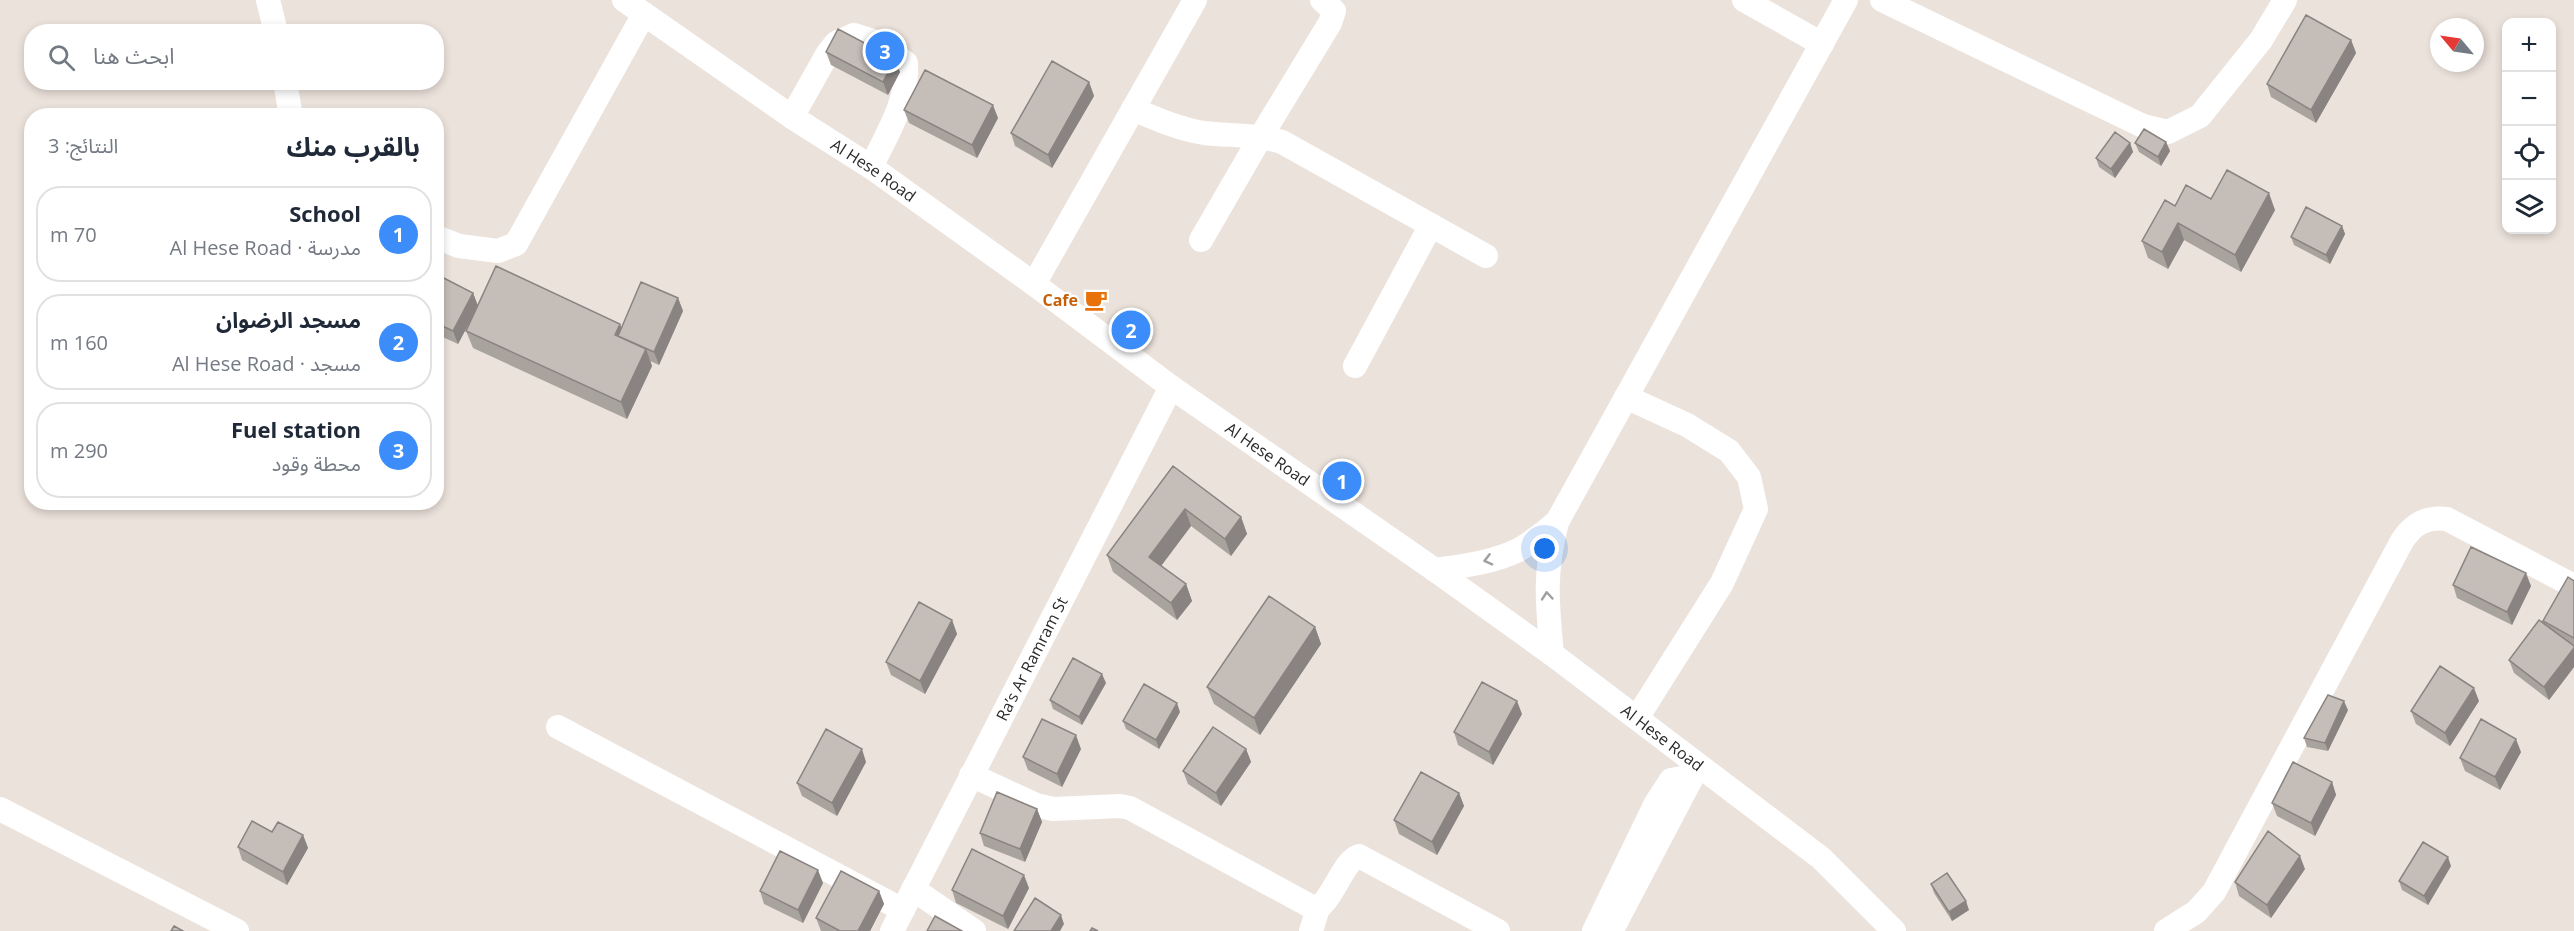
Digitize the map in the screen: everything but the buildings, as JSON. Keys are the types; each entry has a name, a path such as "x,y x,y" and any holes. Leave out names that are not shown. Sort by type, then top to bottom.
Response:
{"street":[{"path":"268,0 274,24"},
{"path":"1034,284 1195,0"},
{"path":"1201,240 1330,23 1334,11 1322,0"},
{"path":"1744,0 1822,44"},
{"path":"1552,654 1546,585 1549,552 1557,522 1846,0"},
{"path":"1882,0 2143,126 2168,132 2200,116 2260,39 2285,0"},
{"path":"444,240 459,246 498,251 516,244 634,7"},
{"name":"Al Hese Road","path":"634,7 792,117 871,167 1034,284 1171,387 1552,654 1637,718 1695,770 1821,858 1894,931"},
{"path":"792,117 836,43 854,35 876,42 906,63 907,77 900,105 871,167"},
{"path":"286,90 290,108"},
{"path":"1133,109 1165,123 1202,132 1282,142 1486,255"},
{"path":"1355,366 1431,225"},
{"name":"Ra’s Ar Ramram St","path":"897,921 1171,387"},
{"path":"1626,397 1687,425 1729,451 1749,477 1756,509 1722,583 1637,718"},
{"path":"2166,931 2196,912 2214,892 2402,542 2413,527 2429,518 2447,519 2574,586"},
{"path":"1435,570 1488,561 1515,552 1557,522"},
{"path":"558,727 897,921"},
{"path":"1594,931 1656,803 1671,780 1695,770"},
{"path":"1611,931 1695,770"},
{"path":"970,775 1036,805 1053,809 1120,806 1130,808 1312,907 1318,908"},
{"path":"0,809 237,931"},
{"path":"1311,931 1318,908 1326,903 1352,861 1359,856 1498,931"},
{"path":"914,889 975,931"}],"place":[{"name":"Fuel station","path":"885,51"},
{"name":"Cafe","path":"1096,300"},
{"name":"مسجد الرضوان","path":"1131,330"},
{"name":"School","path":"1342,481"}]}
